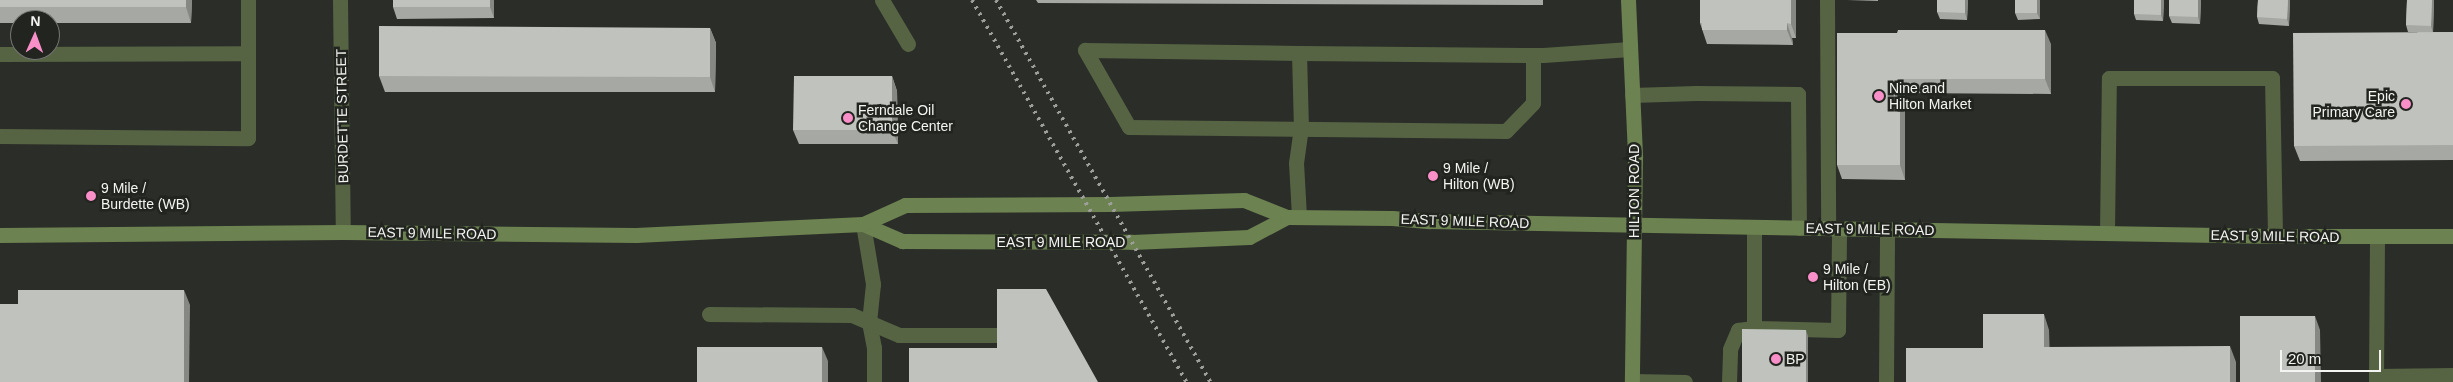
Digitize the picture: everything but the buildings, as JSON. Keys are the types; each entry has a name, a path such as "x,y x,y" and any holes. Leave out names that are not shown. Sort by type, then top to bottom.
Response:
{"main road":[{"name":"HILTON ROAD","path":"1628,0 1634,225 1632,382"},
{"name":"EAST 9 MILE ROAD","path":"0,235 343,232 636,235 863,224 905,205 1110,204 1244,200 1293,217 1833,229 2275,236 2453,236"},
{"name":"EAST 9 MILE ROAD","path":"863,224 902,241 1132,242 1249,237 1293,217"}],"street":[{"path":"0,136 248,138 248,0"},
{"name":"BURDETTE STREET","path":"340,0 343,232"},
{"path":"882,0 908,44"},
{"path":"1729,382 1730,349 1738,330 1754,328 1838,330 1833,229 1827,0"},
{"path":"1534,55 1533,103 1506,131 1300,129 1129,126 1086,50 1534,55 1630,49"},
{"path":"0,54 247,53"},
{"path":"1293,217 1300,129 1299,53"},
{"path":"2107,233 2109,78 2272,78 2275,236"},
{"path":"1632,96 1696,93 1798,94 1799,228"},
{"path":"863,224 873,284 869,322 874,348 874,382"},
{"path":"1754,227 1754,328"},
{"path":"1886,382 1887,229"},
{"path":"2377,236 2376,379 2453,375"},
{"path":"708,314 852,315 899,335 996,335"},
{"path":"1632,382 1685,382"}],"railway":[{"path":"972,0 1186,382"},
{"path":"996,0 1210,382"}],"place":[{"name":"Nine and Hilton Market","path":"1879,96"},
{"name":"Epic Primary Care","path":"2406,104"},
{"name":"Ferndale Oil Change Center","path":"848,118"},
{"name":"9 Mile / Hilton (WB)","path":"1433,176"},
{"name":"9 Mile / Burdette (WB)","path":"91,196"},
{"name":"9 Mile / Hilton (EB)","path":"1813,277"},
{"name":"BP","path":"1776,359"}]}
